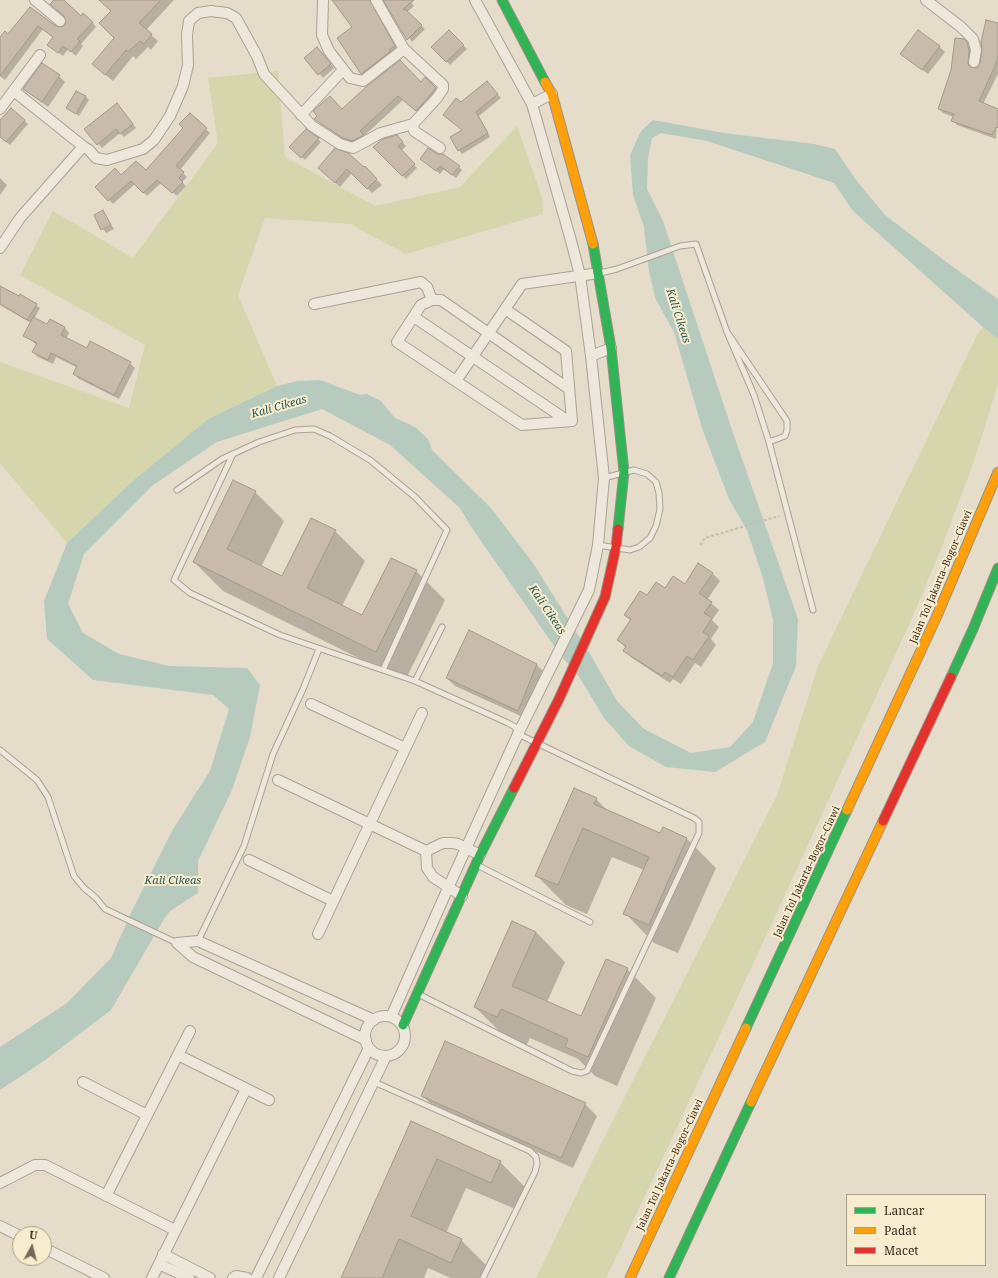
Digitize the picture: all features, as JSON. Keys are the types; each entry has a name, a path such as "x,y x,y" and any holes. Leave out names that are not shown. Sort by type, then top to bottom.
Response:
{"main road":[{"path":"402,1025 478,860 536,743 560,699 605,597 616,547 624,472 610,348 599,273 552,94 502,0"},
{"name":"Jalan Tol Jakarta–Bogor–Ciawi","path":"630,1278 936,618 998,472"},
{"path":"669,1278 956,665 998,568"}],"street":[{"path":"35,0 60,21"},
{"path":"323,0 322,35 329,51 350,78 363,81 404,49"},
{"path":"14,91 84,148 89,150 96,158 107,160 143,149 154,140 170,116 183,86 188,65 187,35 190,21 198,13 211,11 227,13 236,18 257,56 264,74 301,115 312,126 334,141 353,148 381,133 413,124 437,98 443,89 443,85 404,49 376,0"},
{"path":"391,1017 518,734 574,624 589,590 598,545 604,478 591,356 580,274 532,104 475,0"},
{"path":"926,0 962,27 973,39 976,50 974,62"},
{"path":"0,109 40,55"},
{"path":"301,115 343,70"},
{"path":"532,104 552,94"},
{"path":"413,124 414,131 440,148"},
{"path":"0,248 20,218 80,150 84,148"},
{"path":"456,382 522,284 580,274 599,273"},
{"path":"314,304 421,282 427,287 432,300"},
{"path":"505,310 566,351 572,421 522,425 397,342 414,318 421,305 432,300 441,300 569,389"},
{"path":"414,318 568,421"},
{"path":"591,356 610,348"},
{"path":"311,704 406,748"},
{"path":"318,934 422,712"},
{"path":"278,780 426,851 443,844 458,844 466,848 478,860"},
{"path":"426,851 427,868 433,877 462,896"},
{"path":"249,860 333,901"},
{"path":"174,942 198,941 374,1020"},
{"path":"174,942 193,958 367,1044 376,1054 386,1056 396,1054 403,1046 406,1036 402,1025 391,1017 385,1016 374,1020 366,1033 367,1044 256,1278"},
{"path":"106,1196 190,1031"},
{"path":"178,1055 269,1100"},
{"path":"279,1278 386,1056"},
{"path":"83,1082 147,1115"},
{"path":"152,1278 246,1089"},
{"path":"0,1183 29,1167 35,1165 45,1165 175,1230"},
{"path":"0,1226 12,1232"},
{"path":"52,1252 104,1278"},
{"path":"161,1259 189,1278"},
{"path":"161,1259 210,1278"},
{"path":"233,1278 236,1276 247,1278"}],"lane":[{"path":"599,273 680,246 693,243 697,246 727,332 754,396 769,442 813,610"},
{"path":"727,332 787,421 785,436 769,442"},
{"path":"177,490 222,459 259,442 295,430 314,429 330,436 370,460 415,497 447,530 383,670"},
{"path":"769,442 784,514"},
{"path":"233,454 174,580 190,593 249,622 319,649 415,681 508,723 515,727 518,734 694,818 699,822 699,833 597,1054 587,1071 581,1073 572,1071 417,993"},
{"path":"598,545 630,550 639,547 650,538 656,526 660,509 659,493 656,482 647,474 634,470 604,478"},
{"path":"415,681 442,627"},
{"path":"198,941 244,846 273,754 303,689 319,649"},
{"path":"0,750 37,780 48,797 74,876 105,909 174,942"},
{"path":"478,860 590,922"},
{"path":"374,1082 530,1151 536,1157 537,1164 535,1172 483,1278"}],"path":[{"path":"700,545 705,538 775,517"}],"green space":[{"path":"278,71 285,157 375,206 460,187 517,126 542,197 543,214 406,254 350,224 265,218 238,295 277,386 208,419 134,480 67,543 0,463 0,362 129,408 145,345 20,275 53,211 133,258 218,143 208,78"},
{"path":"983,327 998,339 998,385 973,464 940,552 912,618 623,1243 606,1278 536,1278 597,1152 777,795 818,666 976,337"}],"water":[{"name":"Kali Cikeas","path":"653,120 724,133 814,144 835,149 856,180 885,215 998,299 998,339 853,211 834,183 707,141 661,133 652,138 648,159 647,189 663,221 732,430 798,619 796,666 765,742 715,772 666,767 629,746 604,718 578,675 561,656 472,528 460,508 390,445 322,409 217,442 153,485 84,554 68,604 83,633 119,654 169,666 247,668 260,685 250,737 232,790 198,861 198,893 170,911 164,919 111,1010 41,1063 0,1090 0,1047 67,1003 111,958 130,915 173,829 210,771 229,709 213,695 93,680 47,639 44,601 67,543 134,480 208,419 277,386 298,381 320,380 360,395 367,394 381,401 395,418 415,427 428,439 432,450 491,508 533,563 590,654 617,701 644,729 691,753 730,747 753,722 773,663 773,620 763,578 747,530 729,499 703,431 674,332 656,300 649,272 644,227 633,195 630,155 641,131"}],"building":[{"path":"54,0 64,0 81,16 83,13 93,22 77,39 80,41 71,52 63,46 58,53 47,45 53,37 38,26 0,76 0,37 5,31 8,34 30,7 56,26 62,27 65,25 66,22 64,16 50,4"},
{"path":"99,0 161,0 139,23 152,34 144,44 140,41 128,52 126,50 105,75 92,64 114,38 99,23 111,11"},
{"path":"332,0 370,0 395,46 389,50 391,51 361,74 337,38 352,27"},
{"path":"383,0 414,0 403,9 422,25 407,40"},
{"path":"986,20 998,23 998,56 979,101 998,109 998,128 996,127 992,135 951,121 954,114 938,109 951,70 955,38 964,39 967,42 969,50 968,64 970,67 977,68 980,63 982,51 981,42"},
{"path":"449,30 464,45 446,62 431,47"},
{"path":"918,30 940,46 922,70 900,54"},
{"path":"317,47 331,64 318,75 304,58"},
{"path":"400,60 421,82 425,77 436,88 416,111 398,96 360,131 364,135 352,141 343,138 314,119 317,116 313,111 330,96 342,109 366,87"},
{"path":"42,63 60,75 42,102 23,89"},
{"path":"487,81 498,94 476,112 488,133 458,151 450,137 462,130 443,115 456,98 461,102"},
{"path":"76,91 86,96 76,114 66,108"},
{"path":"117,103 133,124 120,134 116,129 97,145 84,129"},
{"path":"11,108 25,120 6,142 0,137 0,120"},
{"path":"190,113 207,128 176,166 184,172 179,178 183,182 172,193 157,180 143,193 131,181 108,201 95,187 115,168 121,175 136,161 146,170 183,128 179,124"},
{"path":"306,129 319,138 301,158 289,147"},
{"path":"397,135 403,142 398,146 415,164 402,176 373,147 383,139"},
{"path":"335,148 348,153 364,167 365,166 377,179 367,189 347,169 335,183 318,168"},
{"path":"428,148 437,154 443,154 460,166 452,175 440,166 436,171 420,159"},
{"path":"103,210 111,225 101,230 94,215"},
{"path":"0,286 19,296 20,294 37,304 27,320 0,304"},
{"path":"33,317 47,324 50,319 65,327 61,335 87,348 90,341 131,362 114,395 73,374 77,366 51,353 48,360 32,352 37,343 23,336"},
{"path":"233,480 256,491 227,549 282,576 311,518 336,530 307,588 362,615 391,558 417,570 376,652 193,562"},
{"path":"698,563 713,573 699,593 712,602 704,613 712,618 703,632 709,636 693,660 687,656 673,677 665,672 662,676 623,651 626,646 617,640 631,619 624,615 640,591 647,595 656,582 665,588 673,576 685,584"},
{"path":"469,630 537,664 518,711 446,678"},
{"path":"574,788 597,798 594,804 660,833 663,827 687,838 649,925 623,914 649,857 583,828 558,885 535,876"},
{"path":"512,921 536,932 512,986 581,1016 606,959 628,968 588,1057 565,1047 568,1039 501,1009 497,1017 474,1007"},
{"path":"445,1041 586,1103 561,1158 421,1096"},
{"path":"411,1121 501,1161 491,1183 437,1159 411,1216 462,1239 451,1263 399,1239 382,1278 341,1278"}],"traffic: fast":[{"path":"502,0 545,82"},
{"path":"593,244 611,348 624,472 618,529"},
{"path":"951,677 998,568"},
{"path":"403,1025 480,855 514,788"},
{"path":"746,1028 847,810"},
{"path":"669,1278 751,1102"}],"traffic: slow":[{"path":"545,82 552,94 593,244"},
{"path":"847,810 936,618 998,472"},
{"path":"751,1102 883,821"},
{"path":"630,1278 746,1028"}],"traffic: jam":[{"path":"514,788 559,699 605,597 616,547 618,529"},
{"path":"883,821 951,677"}]}
